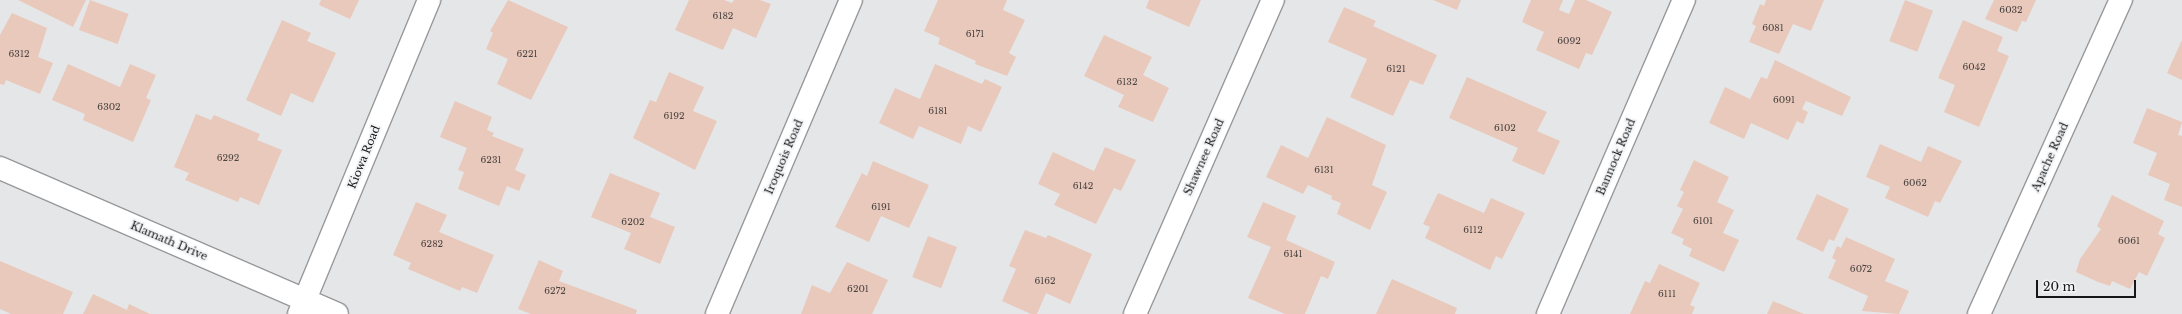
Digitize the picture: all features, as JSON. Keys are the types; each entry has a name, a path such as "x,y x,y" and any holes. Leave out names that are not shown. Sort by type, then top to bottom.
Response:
{"street":[{"name":"Kiowa Road","path":"302,307 429,0"},
{"name":"Iroquois Road","path":"717,314 851,0"},
{"name":"Shawnee Road","path":"1135,314 1273,0"},
{"name":"Bannock Road","path":"1548,314 1684,0"},
{"name":"Apache Road","path":"1979,314 2121,0"},
{"name":"Klamath Drive","path":"0,168 302,307 337,314"}],"building":[{"path":"18,0 86,0 73,27"},
{"path":"90,0 129,14 118,44 79,30"},
{"path":"321,0 359,0 350,19 319,5"},
{"path":"508,0 568,27 531,100 497,84 508,59 486,49 493,33 490,31"},
{"path":"689,0 724,0 732,3 734,0 760,0 771,4 756,38 733,28 723,50 675,30"},
{"path":"938,0 1007,0 1003,10 1025,20 1009,53 1016,57 1007,76 975,64 976,61 938,44 940,38 924,31"},
{"path":"1149,0 1201,0 1189,27 1146,8"},
{"path":"1433,0 1461,0 1457,10"},
{"path":"1531,0 1563,0 1559,10 1569,14 1575,0 1586,0 1612,12 1592,55 1586,53 1579,69 1536,50 1544,32 1522,22"},
{"path":"1766,0 1824,0 1811,31 1793,24 1779,54 1749,42 1756,26 1752,24 1760,4 1764,6"},
{"path":"1905,0 1933,11 1917,52 1889,41"},
{"path":"1994,0 2036,0 2026,22 2022,21 2017,32 1985,19"},
{"path":"1344,7 1376,21 1373,26 1437,55 1423,85 1410,80 1393,116 1350,97 1367,59 1328,42"},
{"path":"12,13 47,28 38,57 53,63 40,94 6,80 4,85 0,84 0,35"},
{"path":"282,20 311,33 307,41 336,53 313,103 291,93 281,116 246,100"},
{"path":"1963,20 2003,37 1997,51 2009,56 1979,127 1944,112 1955,85 1938,78"},
{"path":"1104,35 1152,57 1143,75 1169,88 1153,122 1118,107 1124,95 1084,76"},
{"path":"2182,40 2182,80 2167,73"},
{"path":"1775,60 1851,97 1842,116 1806,101 1802,109 1808,112 1803,124 1797,121 1788,140 1751,123 1744,139 1709,123 1725,87 1750,99 1761,77 1767,79"},
{"path":"68,64 120,87 130,64 156,75 146,98 151,100 133,142 83,120 85,114 52,100"},
{"path":"935,64 982,84 985,79 1002,87 981,132 968,126 961,144 919,126 913,139 879,123 895,88 920,99"},
{"path":"669,72 704,87 693,111 717,121 695,170 633,138 650,100 656,102"},
{"path":"1467,77 1547,112 1537,131 1560,141 1544,175 1512,161 1518,148 1449,118"},
{"path":"455,101 492,117 487,130 494,133 492,136 524,149 515,170 526,175 519,191 507,186 499,206 458,189 464,172 458,170 467,148 440,137"},
{"path":"2147,108 2182,122 2178,135 2182,136 2182,207 2164,200 2170,184 2148,175 2157,153 2133,143"},
{"path":"196,114 211,120 214,115 260,134 257,140 282,150 259,205 240,197 238,202 185,180 189,173 174,167"},
{"path":"1327,117 1386,145 1372,185 1387,192 1370,230 1337,214 1341,203 1331,199 1332,196 1308,185 1303,194 1266,177 1281,145 1308,158"},
{"path":"1880,144 1921,162 1928,146 1962,161 1940,203 1935,201 1928,217 1885,198 1890,187 1866,177"},
{"path":"1105,147 1136,160 1121,191 1114,188 1096,224 1054,205 1060,194 1038,184 1053,152 1094,171"},
{"path":"1694,160 1729,177 1717,202 1734,210 1723,233 1739,240 1724,272 1689,256 1692,249 1682,244 1684,239 1671,233 1683,209 1677,206 1684,192 1680,190"},
{"path":"873,161 929,185 909,228 881,216 869,242 835,227 862,173 867,176"},
{"path":"610,173 660,193 650,217 675,227 660,264 624,249 631,233 591,217"},
{"path":"1438,193 1484,213 1491,198 1525,213 1502,259 1496,256 1490,270 1425,238 1430,227 1423,224"},
{"path":"1817,194 1849,209 1834,241 1829,239 1823,252 1796,239"},
{"path":"2112,195 2164,221 2158,234 2165,238 2147,276 2139,272 2130,289 2112,281 2110,286 2076,272 2080,259 2101,229 2097,226"},
{"path":"416,202 447,215 439,232 494,255 477,293 462,287 460,291 408,269 411,263 393,255"},
{"path":"1263,202 1296,216 1286,240 1335,262 1328,279 1321,276 1305,314 1285,314 1248,298 1271,247 1247,237"},
{"path":"1025,230 1046,238 1048,235 1092,254 1070,304 1046,293 1037,314 1031,314 1002,301 1016,269 1009,266"},
{"path":"928,236 957,247 941,288 912,277"},
{"path":"1846,237 1895,259 1885,281 1909,291 1899,314 1862,311 1868,296 1828,278 1836,260 1832,258 1837,246 1841,248"},
{"path":"539,260 563,271 559,281 637,310 636,314 531,314 518,309"},
{"path":"0,261 73,292 63,314 11,314 0,309"},
{"path":"847,262 888,280 872,314 801,314 812,285 830,293"},
{"path":"1659,264 1700,283 1690,305 1695,307 1692,314 1630,314 1645,281 1650,283"},
{"path":"1392,279 1457,308 1455,314 1376,314"},
{"path":"93,294 127,310 129,304 150,314 83,314"},
{"path":"1773,301 1804,314 1767,314"}]}
